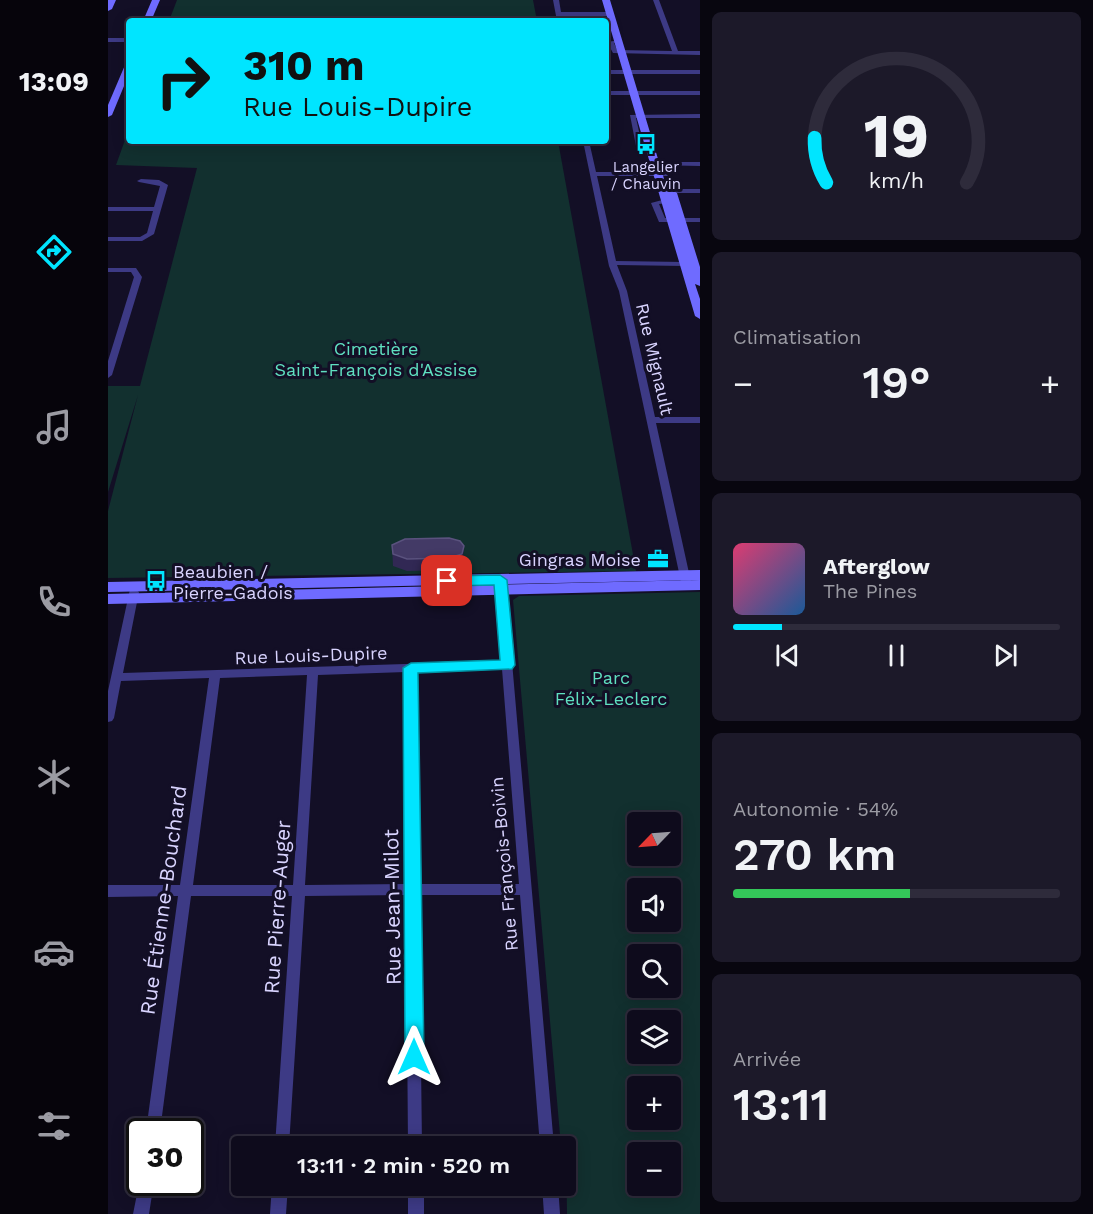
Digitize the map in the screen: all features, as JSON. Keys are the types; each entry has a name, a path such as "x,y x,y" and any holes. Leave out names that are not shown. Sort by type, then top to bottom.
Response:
{"main road":[{"path":"108,9 112,0"},
{"path":"148,18 156,0"},
{"path":"606,0 610,24 626,52"},
{"path":"614,0 626,52 667,191 681,220 700,282"},
{"path":"108,115 126,71"},
{"path":"645,115 650,149 659,164"},
{"path":"667,191 666,201 671,221 692,261 699,309"},
{"path":"108,587 134,592 690,582 700,575"},
{"path":"108,599 134,592"}],"street":[{"path":"556,0 560,18"},
{"path":"657,0 676,52"},
{"path":"559,14 610,14"},
{"path":"108,40 126,40"},
{"path":"626,52 700,53"},
{"path":"609,72 700,72"},
{"path":"609,93 700,93"},
{"path":"645,115 700,116"},
{"name":"Rue Mignault","path":"587,144 612,261 623,291 690,582"},
{"path":"659,164 700,164"},
{"path":"594,174 662,174"},
{"path":"108,239 146,238 150,234 164,183 141,181"},
{"path":"667,191 700,191"},
{"path":"108,209 157,209"},
{"path":"671,221 700,220"},
{"path":"612,261 692,261"},
{"path":"108,270 133,270 138,274 108,375"},
{"path":"108,341 118,341"},
{"path":"652,420 700,420"},
{"name":"Rue François-Boivin","path":"501,585 546,1136"},
{"path":"108,718 134,592"},
{"name":"Rue Louis-Dupire","path":"116,677 507,665"},
{"name":"Rue Jean-Milot","path":"411,668 415,1136"},
{"name":"Rue Pierre-Auger","path":"283,1136 313,671"},
{"name":"Rue Étienne-Bouchard","path":"155,1118 215,674"},
{"path":"108,891 526,889"},
{"path":"141,1214 144,1196"},
{"path":"278,1214 279,1196"},
{"path":"416,1196 416,1214"},
{"path":"551,1196 552,1214"}],"green space":[{"path":"177,0 533,0 536,18 170,18"},
{"name":"Cimetière Saint-François d'Assise","path":"126,137 126,144 559,144 636,571 108,578 108,511 138,395 108,492 108,386 140,386 197,168 116,165"},
{"name":"Parc Félix-Leclerc","path":"700,592 700,1214 567,1214 567,1196 576,1196 576,1136 560,1136 513,600 519,596"}],"building":[{"path":"449,538 460,541 464,546 462,554 449,558 407,559 393,554 392,545 405,539"}],"place":[{"name":"Langelier / Chauvin","path":"646,144"},
{"name":"Gingras Moise","path":"658,559"},
{"name":"Beaubien / Pierre-Gadois","path":"156,581"}],"route":[{"path":"414,1057 411,668 507,665 500,580 447,581"}]}
